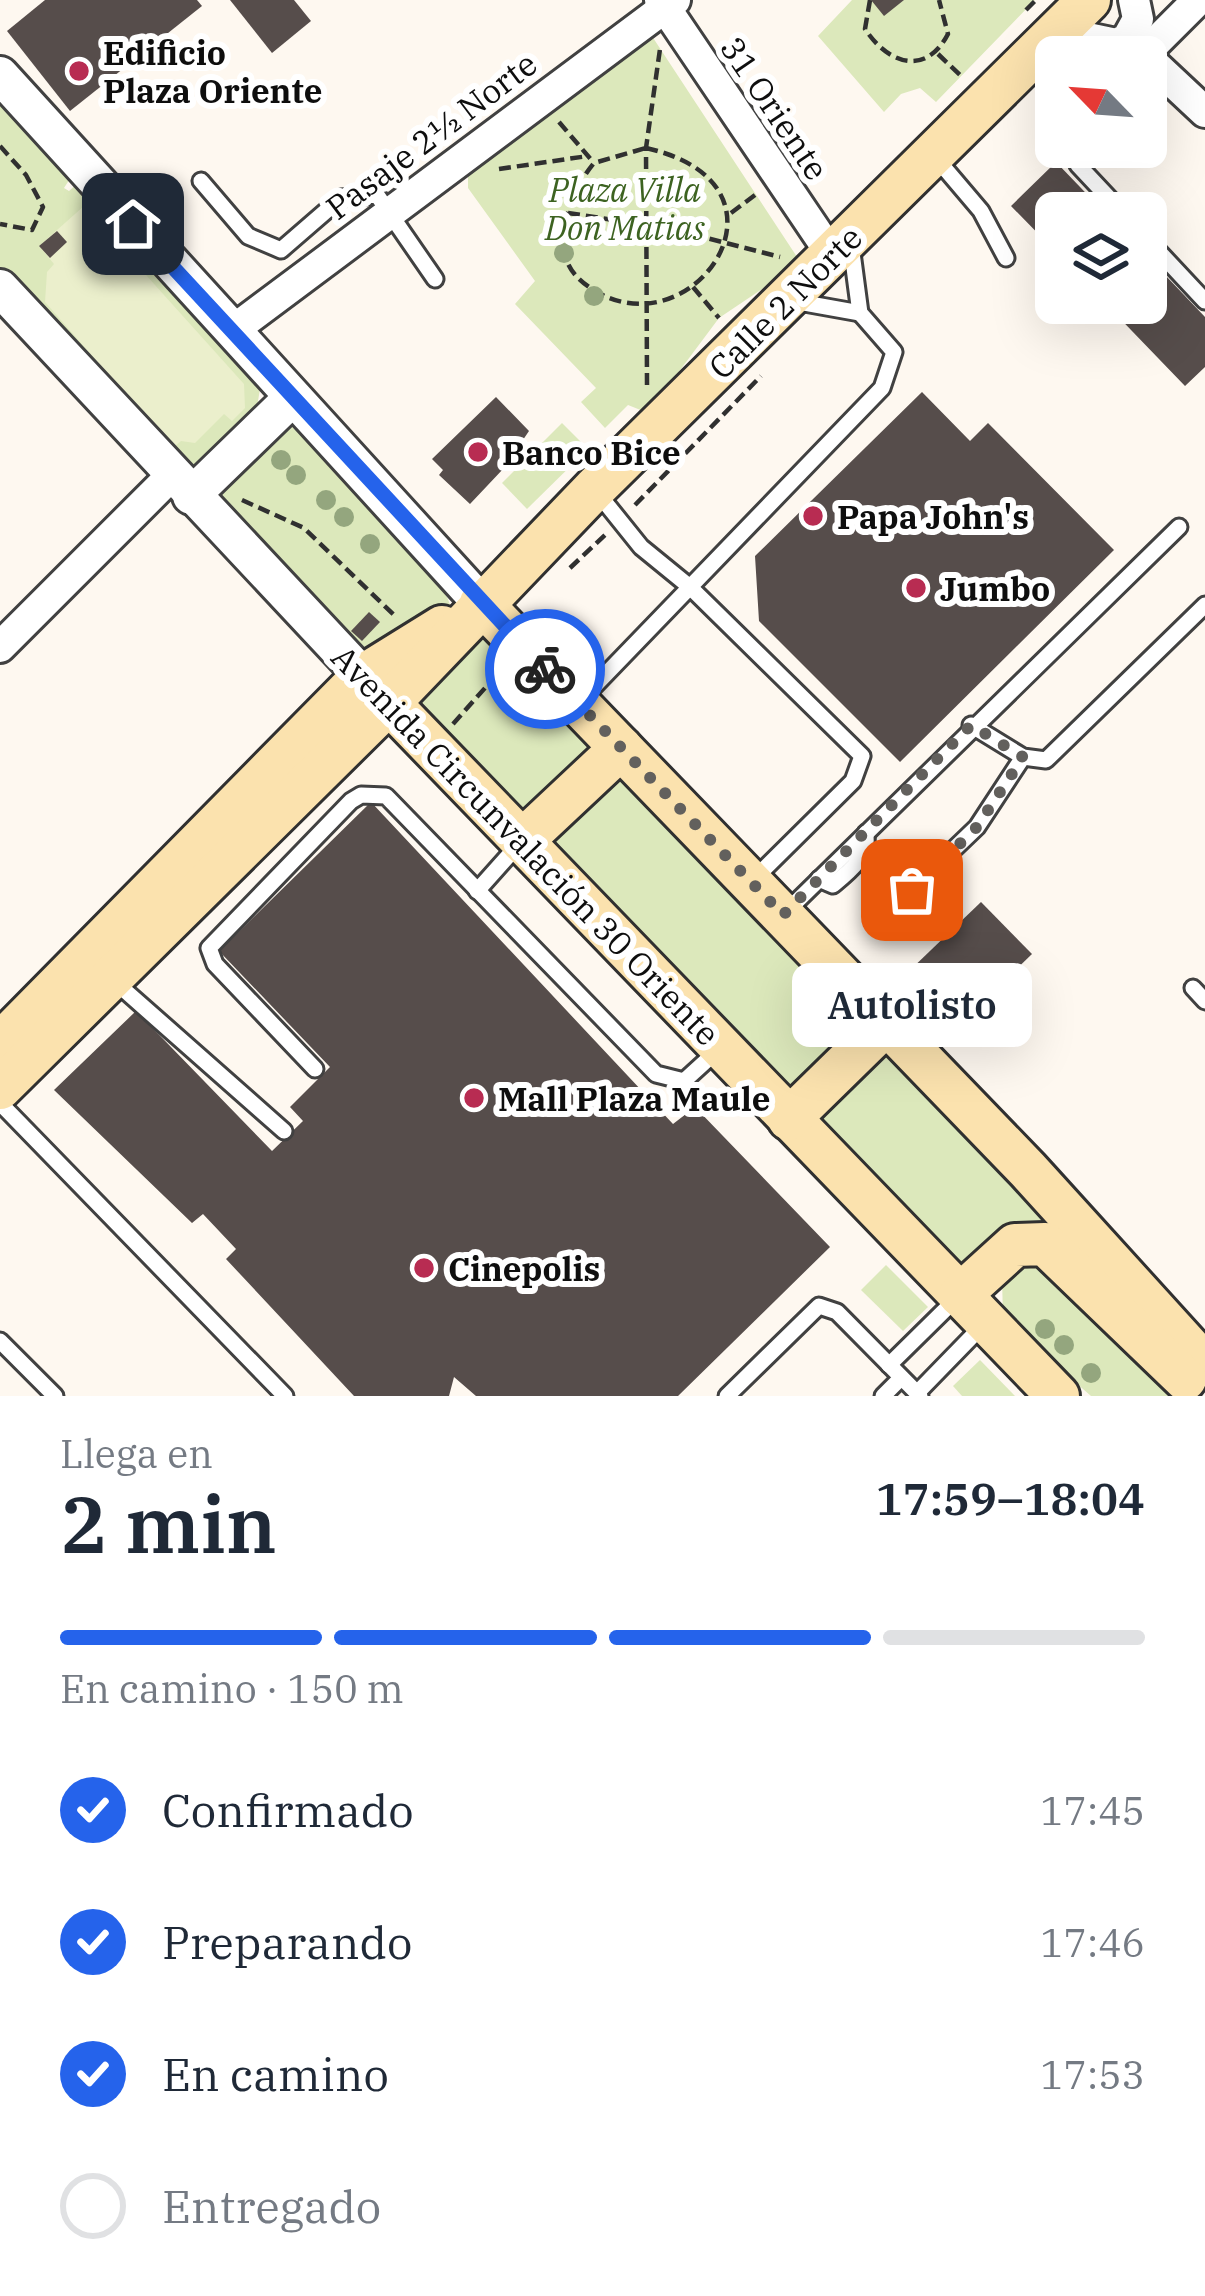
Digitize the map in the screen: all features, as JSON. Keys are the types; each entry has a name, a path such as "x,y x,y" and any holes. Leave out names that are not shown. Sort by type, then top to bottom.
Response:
{"main road":[{"name":"Calle 2 Norte","path":"0,1044 376,689 607,505 787,279 841,245 1089,0"},
{"path":"481,603 621,748 762,870 783,915 1205,1365"},
{"name":"Calle 2 Norte","path":"0,1088 110,978 376,689"},
{"name":"Avenida Circunvalación 30 Oriente","path":"376,689 1058,1396"},
{"path":"522,841 621,748"},
{"path":"789,1119 887,1023"},
{"path":"974,1308 1015,1245 1045,1244 1205,1394"}],"street":[{"path":"1134,0 1137,36"},
{"path":"1149,36 1198,0"},
{"name":"Pasaje 2½ Norte","path":"232,331 667,3"},
{"name":"31 Oriente","path":"667,3 841,245"},
{"path":"1059,32 1074,36"},
{"path":"0,75 481,603"},
{"path":"1167,76 1205,112"},
{"name":"Avenida Circunvalación 30 Oriente","path":"0,288 376,689"},
{"path":"0,647 190,495 291,398"}],"lane":[{"path":"934,156 981,211 1006,258"},
{"path":"1081,168 1103,192"},
{"path":"201,181 248,236 281,250 341,198 377,195 435,279"},
{"path":"578,704 881,388 894,352 860,313 841,245"},
{"path":"1167,260 1205,301"},
{"path":"787,279 813,308 860,313"},
{"path":"607,505 641,547 690,586 862,756 853,782 762,870"},
{"path":"783,915 819,879 833,885 847,873 863,855 866,832 1179,527"},
{"path":"971,725 1023,757 1046,760 1205,604"},
{"path":"879,921 977,827 1023,757"},
{"path":"315,1069 215,964 212,941 361,795 386,796 664,1079 684,1081 720,1048"},
{"path":"477,891 522,841"},
{"path":"110,978 284,1131"},
{"path":"0,1102 285,1396"},
{"path":"727,1396 819,1306 837,1312 919,1394 974,1308"},
{"path":"883,1396 895,1371 974,1308"},
{"path":"0,1341 55,1396"}],"path":[{"path":"870,0 865,29 874,42 902,62 926,62 938,54 948,34 938,0"},
{"path":"647,391 643,301 646,148 667,3"},
{"path":"938,54 961,76"},
{"path":"538,98 594,163"},
{"path":"0,146 26,175 43,207 32,230 0,224"},
{"path":"646,148 682,159 714,182 731,213 726,241 693,287 643,301 601,294 577,278 566,260 568,213 594,163 646,148"},
{"path":"460,160 468,174 588,155"},
{"path":"568,213 726,241 787,279"},
{"path":"693,287 719,318"},
{"path":"559,578 607,505 762,375"},
{"path":"190,495 231,496 304,528 404,625"},
{"path":"427,742 445,733 523,645"}],"green space":[{"path":"852,0 1035,0 936,102 920,88 901,94 884,112 818,36"},
{"name":"Plaza Villa Don Matias","path":"642,21 801,263 719,318 648,413 628,405 605,428 581,402 596,388 515,304 535,281 468,188 468,174"},
{"path":"0,88 75,171 64,188 69,191 78,183 260,389 256,413 190,474 0,267"},
{"path":"84,206 244,384 245,408 232,421 224,414 195,443 181,441 173,448 45,302 47,272 54,264 39,246"},
{"path":"562,423 588,449 527,509 502,483"},
{"path":"294,424 443,587 451,607 421,626 360,651 218,502 220,491 274,434"},
{"path":"490,638 589,735 587,758 525,813 511,805 419,705 422,694 477,641"},
{"path":"610,778 629,778 1060,1234 955,1272 558,856 553,839"},
{"path":"1036,1257 1176,1396 1091,1396 1003,1319 1002,1277"},
{"path":"886,1265 928,1307 903,1331 861,1290"},
{"path":"980,1360 1015,1396 962,1396 953,1386"}],"building":[{"name":"Edificio Plaza Oriente","path":"45,0 197,0 202,6 70,111 7,31"},
{"name":"Edificio Plaza Oriente","path":"230,0 294,0 311,21 272,53"},
{"path":"871,0 904,0 884,16"},
{"path":"1050,168 1062,168 1085,192 1035,192 1035,231 1011,206"},
{"path":"57,231 67,242 50,258 39,246"},
{"path":"1167,277 1205,317 1205,367 1185,386 1125,324 1167,324"},
{"name":"Jumbo","path":"922,392 970,441 988,423 1114,550 900,762 759,621 755,556"},
{"name":"Banco Bice","path":"496,397 529,431 504,468 470,504 439,475 443,470 432,459"},
{"path":"369,612 380,622 362,641 351,631"},
{"name":"Mall Plaza Maule","path":"371,802 673,1124 695,1107 830,1247 678,1396 476,1396 454,1377 449,1396 354,1396 226,1259 236,1249 203,1214 192,1223 54,1090 136,1011 272,1151 303,1121 290,1107 330,1067 219,951"},
{"path":"981,902 1032,954 957,1027 906,974"}],"way so far":[{"path":"545,669 783,915 971,725 1023,757 977,827 912,890"}],"place":[{"name":"Edificio Plaza Oriente","path":"79,71"},
{"name":"Banco Bice","path":"478,452"},
{"name":"Papa John's","path":"813,516"},
{"name":"Jumbo","path":"916,588"},
{"name":"Autolisto","path":"912,890"},
{"name":"Mall Plaza Maule","path":"474,1098"},
{"name":"Cinepolis","path":"424,1268"}],"route":[{"path":"133,224 545,669"}]}
